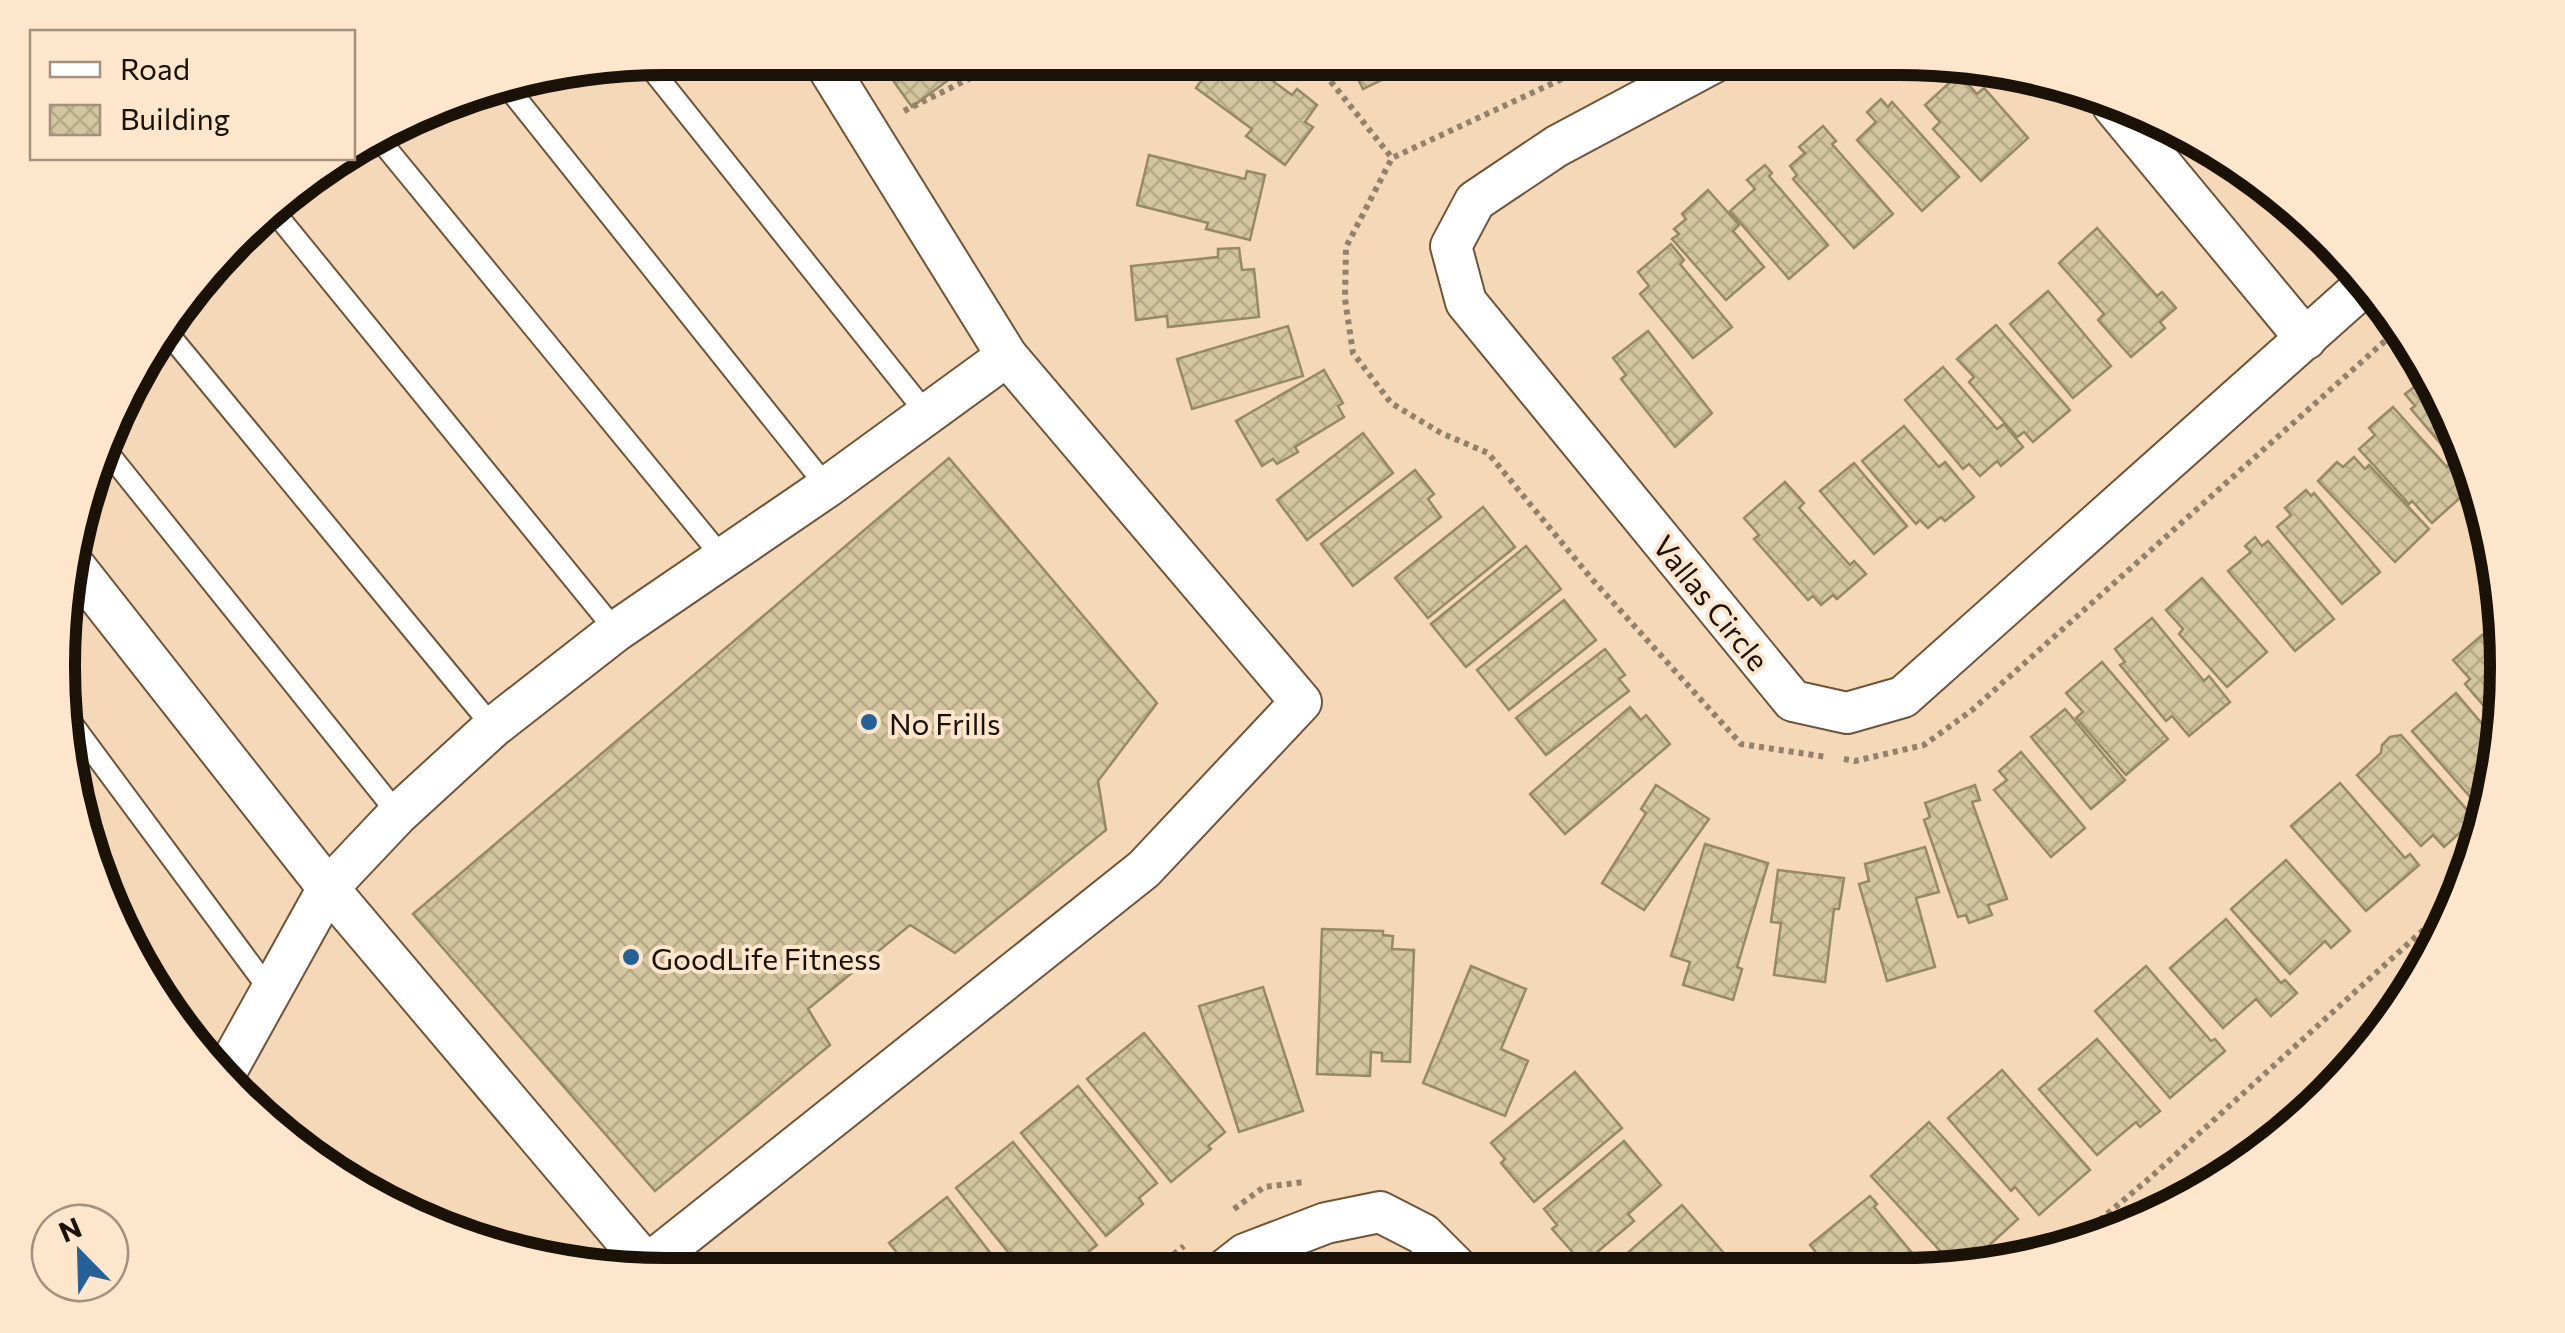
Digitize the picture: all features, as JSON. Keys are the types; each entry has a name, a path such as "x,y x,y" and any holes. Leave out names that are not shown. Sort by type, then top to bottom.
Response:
{"street":[{"path":"654,1258 1144,869 1300,702 1007,356 833,75"},
{"name":"Vallas Circle","path":"1689,75 1558,146 1476,201 1451,246 1466,302 1793,701 1847,714 1903,697 2357,292"},
{"path":"2124,120 2306,339"},
{"path":"229,1065 328,888 398,814 494,727 616,631 827,487 1007,356"},
{"path":"80,590 630,1257"},
{"path":"1241,1258 1326,1223 1380,1212 1423,1234 1447,1258"}],"lane":[{"path":"656,75 927,414"},
{"path":"514,95 827,487"},
{"path":"385,147 723,558"},
{"path":"280,219 616,631"},
{"path":"174,340 494,727"},
{"path":"113,458 398,814"},
{"path":"79,733 271,992"}],"path":[{"path":"890,118 976,75"},
{"path":"1326,75 1392,158"},
{"path":"1570,75 1392,158 1346,247 1345,299 1353,352 1391,403 1440,433 1488,453 1591,578 1741,744 1855,761 1924,745 1971,711 2389,337"},
{"path":"2094,1225 2431,924"}],"building":[{"path":"889,75 955,75 912,107"},
{"path":"1206,75 1264,75 1292,95 1297,89 1317,105 1305,122 1313,127 1285,165 1246,136 1252,129 1196,88"},
{"path":"1356,75 1392,75 1363,89"},
{"path":"1955,78 1963,79 1977,94 1984,88 2028,138 1981,181 1933,129 1940,122 1925,105"},
{"path":"1881,99 1888,107 1892,102 1959,177 1922,211 1857,140 1876,122 1867,112"},
{"path":"1823,126 1836,141 1832,144 1893,214 1854,248 1793,179 1797,175 1790,166 1805,153 1799,147"},
{"path":"1149,155 1245,179 1247,171 1265,175 1250,240 1206,229 1208,223 1137,205"},
{"path":"1765,165 1772,173 1769,176 1828,245 1789,279 1730,211 1755,189 1747,180"},
{"path":"1708,190 1739,225 1733,231 1764,267 1726,300 1672,239 1679,234 1674,229 1686,219 1682,214"},
{"path":"2097,228 2157,296 2162,292 2176,308 2160,322 2165,328 2131,357 2098,320 2104,314 2059,263"},
{"path":"1671,244 1684,260 1680,264 1732,327 1693,358 1640,294 1649,286 1638,272"},
{"path":"1239,248 1242,270 1254,269 1259,317 1168,327 1167,316 1136,320 1131,266 1218,257 1218,249"},
{"path":"2048,291 2111,366 2073,398 2010,324"},
{"path":"1996,325 2070,410 2033,442 2024,432 2017,437 1969,382 1974,377 1957,359"},
{"path":"1288,326 1303,376 1192,409 1177,359"},
{"path":"1648,331 1712,413 1675,447 1621,379 1626,375 1613,358"},
{"path":"1943,367 1997,429 2004,424 2023,447 2001,466 1997,461 1980,476 1969,464 1963,469 1905,400"},
{"path":"1324,370 1343,403 1338,406 1344,417 1295,447 1298,452 1277,464 1273,459 1262,466 1236,421"},
{"path":"2418,384 2451,456 2411,409 2415,406 2405,394"},
{"path":"2393,407 2447,467 2450,463 2457,470 2464,494 2432,523 2412,501 2409,504 2359,449 2375,435 2369,428"},
{"path":"1904,426 1939,467 1945,462 1974,497 1945,521 1941,517 1928,528 1920,520 1916,524 1862,461"},
{"path":"1363,433 1393,473 1307,540 1277,500"},
{"path":"2354,457 2365,469 2369,465 2429,529 2395,562 2318,481 2337,462 2343,467"},
{"path":"949,458 1157,703 1098,781 1106,830 955,953 910,925 808,1009 830,1045 655,1191 413,914"},
{"path":"1854,463 1907,526 1874,554 1820,491"},
{"path":"1415,470 1434,494 1428,499 1441,517 1353,586 1321,544"},
{"path":"1785,482 1804,503 1799,508 1850,565 1854,561 1866,574 1837,599 1833,595 1821,605 1813,596 1808,600 1754,539 1759,535 1744,518"},
{"path":"2306,490 2311,496 2314,493 2380,572 2342,604 2277,527 2291,515 2285,508"},
{"path":"1483,507 1515,547 1428,618 1395,578"},
{"path":"2255,537 2262,546 2268,541 2334,619 2295,651 2228,571 2251,552 2245,546"},
{"path":"1526,546 1561,589 1466,667 1431,624"},
{"path":"2202,578 2267,652 2227,687 2179,634 2183,629 2166,610"},
{"path":"1564,600 1596,640 1509,710 1477,670"},
{"path":"2152,618 2204,681 2209,676 2230,702 2189,736 2172,716 2166,721 2120,665 2125,662 2115,649"},
{"path":"2489,629 2488,711 2465,684 2470,679 2453,660"},
{"path":"1605,649 1625,675 1619,679 1629,691 1546,755 1516,718"},
{"path":"2102,662 2168,739 2126,775 2076,718 2083,712 2066,693"},
{"path":"2456,693 2487,729 2474,802 2412,731"},
{"path":"1630,707 1641,720 1646,715 1670,744 1565,834 1530,794"},
{"path":"2065,709 2125,780 2091,809 2031,737"},
{"path":"2401,735 2471,815 2469,825 2444,847 2433,835 2421,846 2357,775 2381,753 2382,745 2390,737"},
{"path":"2021,752 2085,828 2051,857 1994,790 2007,780 1999,771"},
{"path":"2340,783 2405,858 2410,854 2419,865 2366,911 2291,826"},
{"path":"1656,785 1709,819 1644,910 1602,883 1646,813 1641,809"},
{"path":"1975,785 1980,800 1972,802 2007,899 1988,905 1992,915 1969,923 1966,915 1958,917 1924,820 1930,817 1925,803"},
{"path":"1705,844 1768,863 1737,967 1742,969 1733,1000 1683,985 1690,962 1671,956"},
{"path":"1925,847 1939,892 1916,898 1935,967 1887,981 1859,884 1869,881 1865,864"},
{"path":"2286,860 2350,931 2331,948 2325,941 2290,974 2231,909"},
{"path":"1778,870 1844,878 1839,909 1834,909 1825,982 1774,975 1781,923 1771,922"},
{"path":"2226,919 2281,983 2285,980 2297,993 2271,1016 2256,999 2223,1028 2170,968"},
{"path":"1322,929 1383,931 1383,935 1393,936 1392,949 1414,950 1410,1062 1382,1061 1382,1053 1371,1052 1370,1076 1317,1074"},
{"path":"1471,966 1526,989 1501,1049 1528,1061 1505,1116 1423,1083"},
{"path":"2146,966 2211,1041 2215,1039 2225,1051 2170,1098 2095,1011"},
{"path":"1263,987 1303,1111 1239,1132 1199,1006"},
{"path":"1144,1033 1225,1132 1171,1182 1087,1079"},
{"path":"2097,1039 2160,1111 2140,1127 2136,1122 2097,1155 2039,1089"},
{"path":"2002,1070 2090,1170 2039,1215 2015,1187 2011,1191 1948,1118"},
{"path":"1575,1072 1622,1128 1534,1202 1501,1163 1505,1159 1491,1143"},
{"path":"1078,1086 1157,1183 1139,1198 1143,1204 1106,1236 1021,1133"},
{"path":"1929,1122 2018,1219 1982,1252 1945,1256 1871,1176"},
{"path":"1624,1141 1661,1185 1628,1214 1634,1221 1590,1258 1578,1258 1552,1229 1557,1225 1544,1209"},
{"path":"1013,1142 1097,1245 1081,1258 1013,1258 956,1188"},
{"path":"1870,1196 1877,1204 1874,1207 1916,1258 1816,1258 1819,1256 1810,1245"},
{"path":"947,1197 994,1258 902,1258 889,1243"},
{"path":"1682,1205 1728,1258 1622,1258"}],"place":[{"name":"No Frills","path":"869,722"},
{"name":"GoodLife Fitness","path":"631,957"}]}
